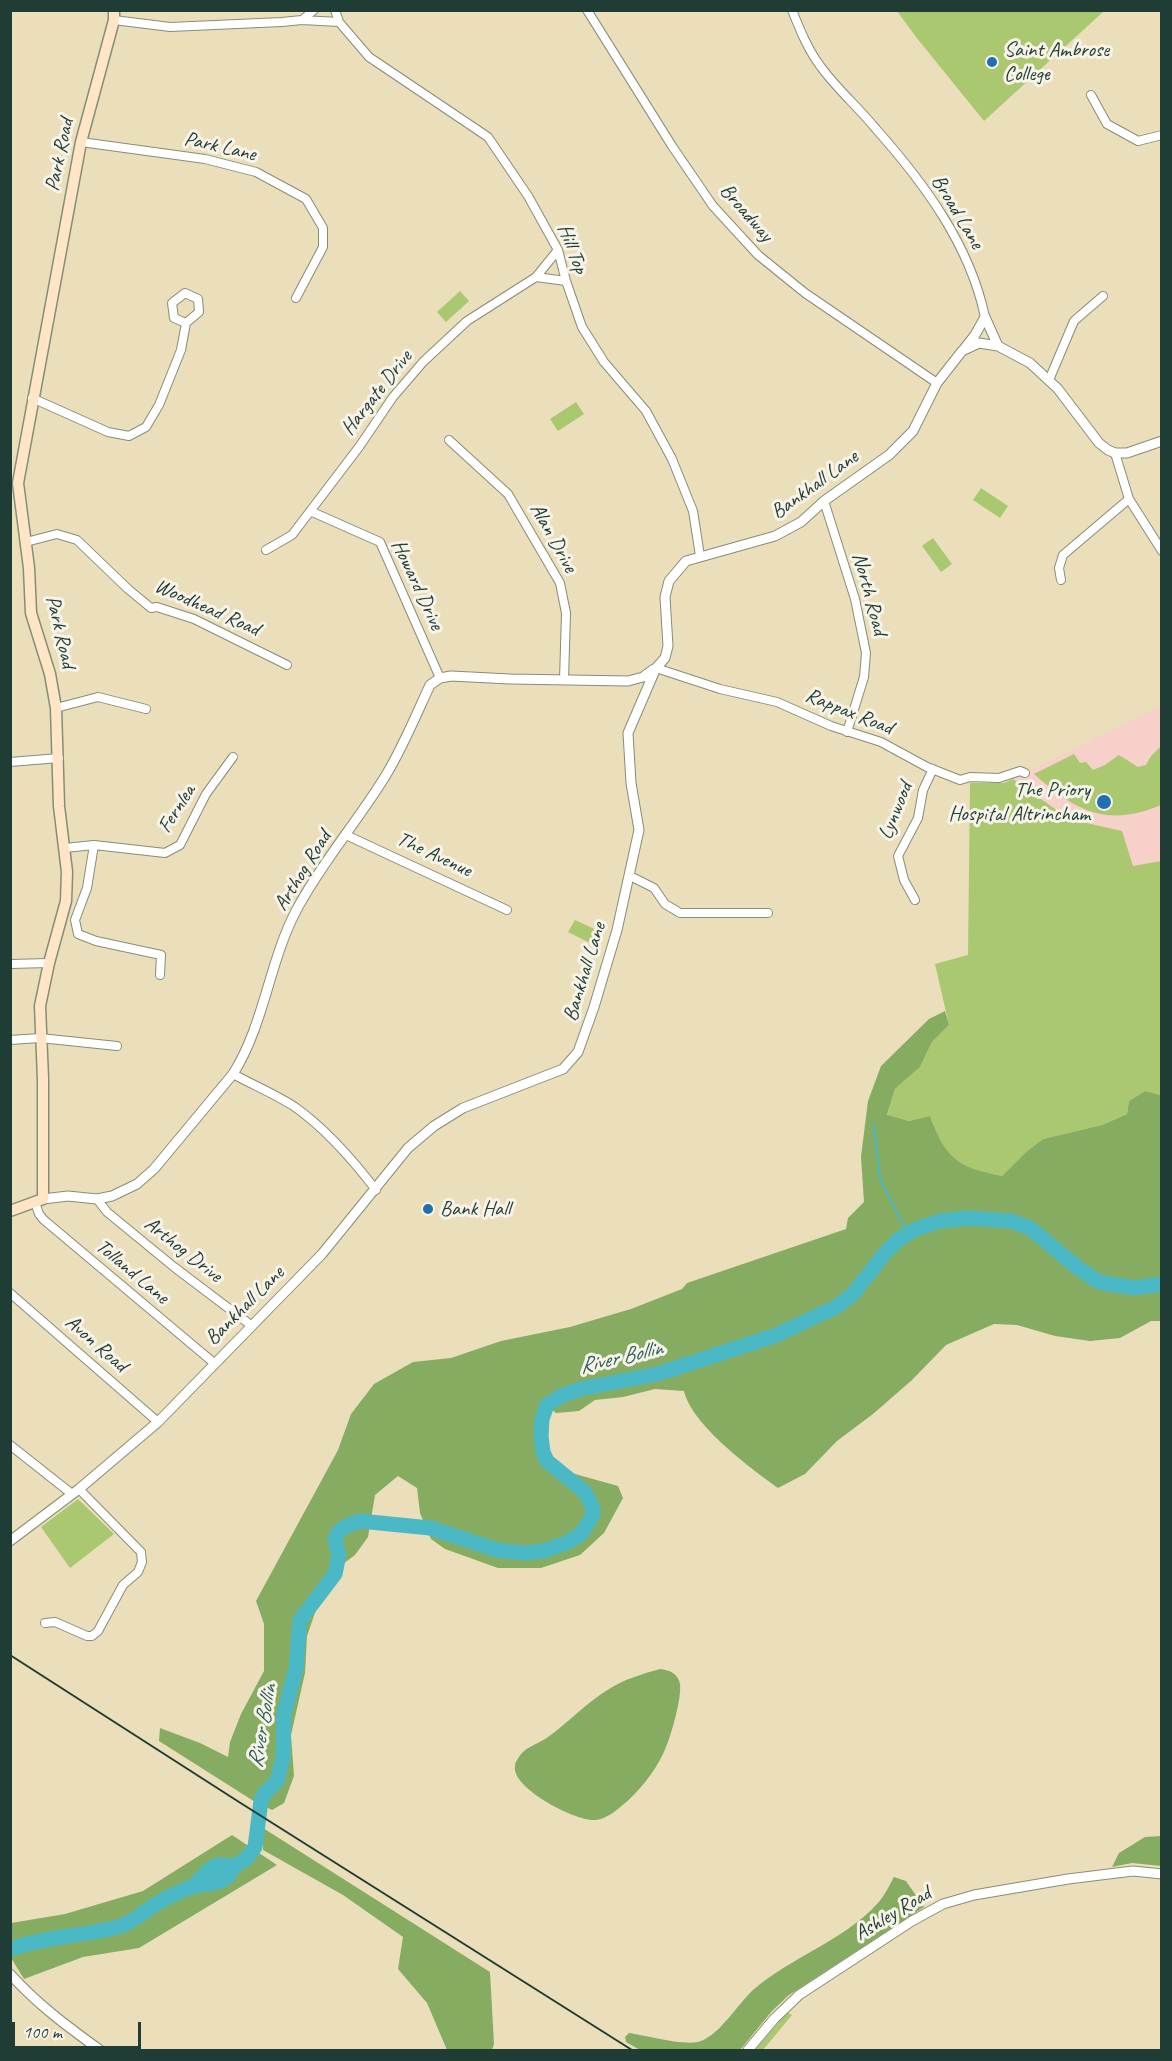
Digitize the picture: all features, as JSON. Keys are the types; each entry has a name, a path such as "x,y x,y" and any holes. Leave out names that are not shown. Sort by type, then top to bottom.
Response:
{"main road":[{"name":"Park Road","path":"39,1200 43,1079 40,1006 66,901 67,872 59,806 56,708 50,674 31,613 29,568 18,483 81,142 114,15"},
{"path":"10,1211 39,1200"}],"street":[{"path":"302,20 314,10"},
{"name":"Hill Top","path":"335,10 339,22 369,57 488,137 528,196 558,250 582,327 604,362 646,411 672,459 693,511 700,556"},
{"name":"Broadway","path":"587,10 707,198 758,255 805,293 937,382"},
{"name":"Broad Lane","path":"792,10 806,44 821,68 878,130 940,211 973,275 985,317 998,345"},
{"path":"114,15 170,27 302,20 339,22"},
{"path":"1091,94 1107,124 1138,141 1161,135"},
{"name":"Park Lane","path":"81,142 205,159 256,172 306,199 323,228 323,247 296,298"},
{"name":"Hargate Drive","path":"266,550 292,535 393,397 423,362 466,321 536,278 558,250"},
{"path":"536,278 566,281"},
{"path":"1049,380 1074,321 1103,296"},
{"name":"Bankhall Lane","path":"10,1541 76,1491 158,1422 322,1254 408,1148 434,1125 463,1108 563,1069 578,1052 604,973 630,876 639,830 631,783 628,733 656,668 665,658 668,646 665,597 669,581 686,561 775,536 801,522 824,501 889,455 913,431 937,382 975,335 985,317"},
{"path":"32,398 108,432 129,436 146,427 159,405 181,350 186,323"},
{"path":"962,351 979,343 998,345 1029,363 1059,389 1099,443 1115,453 1127,453 1161,441"},
{"name":"Alan Drive","path":"449,441 508,494 560,583 566,613 564,680"},
{"path":"1115,453 1129,499 1161,551"},
{"path":"1061,580 1059,562 1069,548 1129,499"},
{"name":"North Road","path":"824,501 855,599 866,653 864,677 847,732"},
{"name":"Howard Drive","path":"310,511 380,542 440,678"},
{"name":"Woodhead Road","path":"26,542 57,534 77,540 151,608 156,607 194,619 287,665"},
{"path":"440,678 451,676 628,681 643,677 656,668"},
{"name":"Rappax Road","path":"656,668 720,689 777,702 847,732 880,742 960,780 970,777 999,778 1020,771 1025,773"},
{"name":"Arthog Road","path":"39,1200 68,1196 97,1199 127,1190 146,1178 233,1074 243,1058 258,1022 290,923 310,888 386,775 411,728 430,685 440,678"},
{"path":"56,708 98,697 146,709"},
{"name":"Fernlea","path":"65,848 94,845 165,853 180,846 206,794 233,757"},
{"path":"10,762 59,758"},
{"name":"Lynwood","path":"915,900 904,880 898,856 918,818 923,790 933,769"},
{"name":"The Avenue","path":"346,835 507,909"},
{"path":"94,845 87,888 75,920 78,934 161,955 160,975"},
{"path":"630,876 654,888 664,904 680,913 768,913"},
{"path":"10,964 49,963"},
{"path":"10,1040 40,1038 117,1046"},
{"path":"233,1074 295,1107 355,1162 376,1190"},
{"name":"Arthog Drive","path":"97,1199 107,1212 174,1267 252,1326"},
{"name":"Tolland Lane","path":"39,1200 44,1220 214,1363"},
{"name":"Avon Road","path":"10,1293 158,1422"},
{"path":"10,1445 76,1491 141,1552 142,1562 138,1572 123,1585 98,1631 92,1636 55,1622 45,1623"},
{"name":"Ashley Road","path":"748,2050 774,2019 799,1995 912,1921 943,1904 974,1895 1068,1879 1133,1871 1161,1874"},
{"path":"10,1974 48,2012 100,2050"}],"shaded area":[{"name":"The Priory Hospital Altrincham","path":"1161,706 1161,861 1133,866 1122,831 1069,819 1013,779"}],"green space":[{"name":"Saint Ambrose College","path":"897,11 1104,11 984,121"},
{"path":"460,291 469,301 446,322 437,312"},
{"path":"576,402 584,414 558,431 550,419"},
{"path":"981,488 1008,506 1000,518 973,500"},
{"path":"933,538 952,564 941,572 922,546"},
{"path":"1161,746 1161,805 1141,812 1108,815 1093,812 1064,798 1034,774 1074,754 1080,763 1086,762 1093,770 1119,755 1138,767 1146,765"},
{"path":"1013,779 1069,819 1122,831 1133,866 1161,861 1161,1095 1145,1091 1129,1101 1127,1114 1102,1125 1043,1139 1027,1151 1002,1176 974,1169 955,1159 942,1143 930,1116 909,1121 887,1116 895,1089 920,1067 932,1042 949,1025 935,964 968,955 970,783 1004,783"},
{"path":"575,920 603,933 596,946 568,932"},
{"path":"945,1011 949,1025 932,1042 920,1067 895,1089 887,1115 909,1121 930,1116 948,1152 955,1159 974,1169 1002,1176 1027,1151 1043,1139 1102,1125 1127,1114 1129,1101 1145,1091 1161,1095 1161,1321 1151,1321 1120,1338 1090,1341 1055,1336 1017,1325 994,1324 946,1345 912,1380 837,1441 805,1474 778,1488 738,1457 710,1431 698,1418 684,1391 655,1389 623,1397 595,1400 579,1411 556,1413 547,1406 542,1419 543,1451 557,1469 618,1486 623,1498 604,1533 580,1555 541,1568 498,1568 445,1549 431,1539 420,1513 417,1488 398,1476 375,1495 368,1537 355,1555 328,1575 307,1636 305,1673 291,1735 294,1776 284,1803 272,1810 252,1800 159,1741 160,1728 200,1743 228,1757 230,1742 241,1714 264,1671 264,1624 256,1601 338,1450 351,1414 374,1384 413,1362 451,1358 501,1341 570,1327 631,1309 682,1289 687,1283 846,1229 848,1218 864,1202 861,1157 868,1101 881,1066 929,1019"},
{"path":"78,1499 114,1534 70,1568 41,1527"},
{"path":"660,1669 673,1673 680,1684 677,1709 666,1748 655,1768 630,1799 604,1818 587,1819 574,1816 546,1802 523,1784 517,1775 515,1766 524,1751 548,1737 609,1689 627,1680"},
{"path":"263,1828 490,1972 494,2044 492,2050 447,2050 427,2003 398,1969 403,1937 343,1895 263,1850"},
{"path":"232,1835 277,1865 139,1948 83,1957 24,1979 11,1958 11,1923 65,1914 143,1891"},
{"path":"1161,1836 1161,1866 1132,1863 1112,1867 1119,1853 1145,1837"},
{"path":"894,1877 906,1881 924,1907 789,1995 772,2011 740,2050 640,2050 626,2042 625,2037 629,2033 686,2043 701,2041 708,2037 722,2025 753,1990 768,1978 833,1939 863,1917 880,1901"},
{"path":"787,2012 792,2015 763,2050 755,2050"}],"waterway":[{"path":"874,1125 880,1179 908,1234"},
{"name":"River Bollin","path":"193,1887 210,1869 220,1865 233,1867 246,1859 255,1847 261,1801 264,1794 277,1781 283,1757 284,1714 296,1668 300,1620 335,1574 339,1555 335,1540 344,1527 360,1521 430,1528 497,1550 523,1553 544,1551 566,1543 581,1534 593,1515 593,1508 585,1492 547,1461 541,1436 542,1419 547,1405 561,1396 580,1389 657,1374 774,1336 836,1307 853,1294 899,1239 916,1229 940,1221 969,1218 1011,1221 1030,1228 1078,1268 1099,1282 1134,1288 1162,1284"},
{"name":"River Bollin","path":"10,1949 120,1926 178,1892 221,1881 226,1878 233,1867"}],"railway":[{"path":"10,1655 632,2050"}],"place":[{"name":"Saint Ambrose College","path":"992,62"},
{"name":"The Priory Hospital Altrincham","path":"1104,802"},
{"name":"Bank Hall","path":"428,1209"}]}
